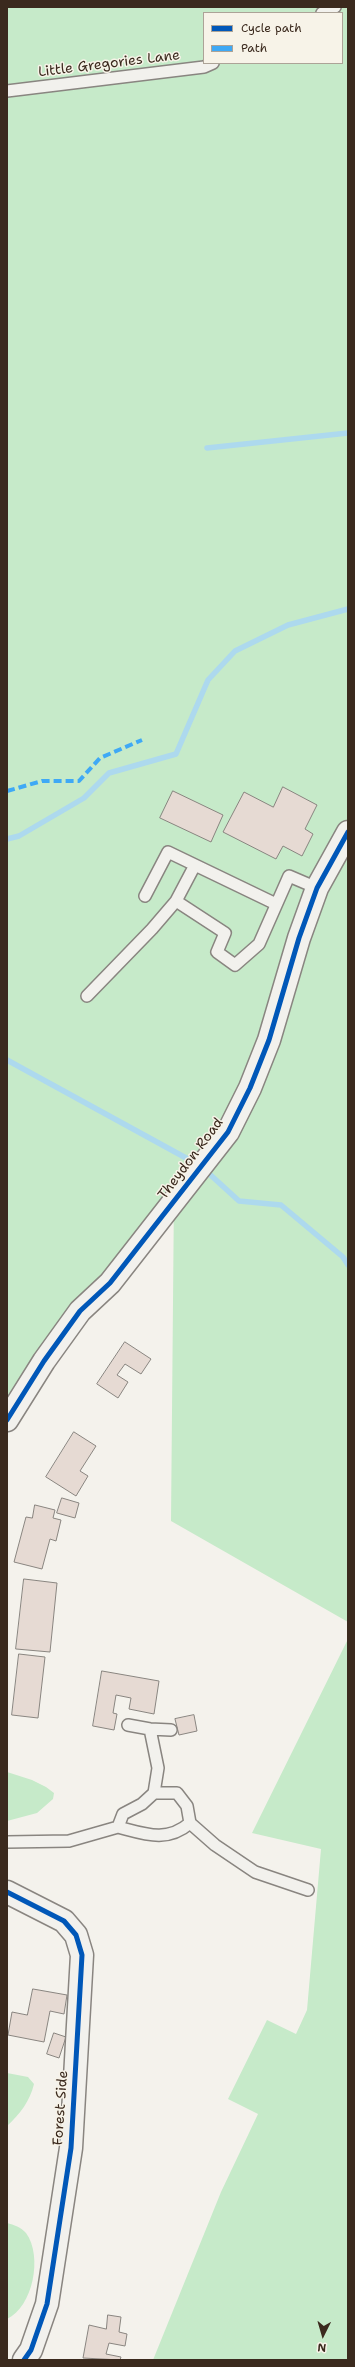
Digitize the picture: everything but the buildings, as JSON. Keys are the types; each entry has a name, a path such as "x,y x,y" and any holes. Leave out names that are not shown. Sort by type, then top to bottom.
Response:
{"street":[{"name":"Theydon Road","path":"7,1420 44,1361 80,1311 110,1283 228,1132 250,1088 269,1040 299,938 317,888 348,832"},
{"name":"Forest Side","path":"7,1892 64,1921 76,1935 82,1955 71,2148 47,2304 31,2350 24,2360"}],"lane":[{"path":"324,12 335,7"},
{"name":"Little Gregories Lane","path":"7,91 204,67 211,64"},
{"path":"145,896 168,852 276,904"},
{"path":"87,996 152,929 176,901 195,866"},
{"path":"176,901 225,934 217,952 236,966 259,944 289,876 317,888"},
{"path":"128,1725 150,1729 171,1730"},
{"path":"118,1827 123,1814 142,1804 154,1793 158,1768 150,1729"},
{"path":"154,1793 177,1793 187,1806 190,1823 215,1845 255,1872 308,1890"},
{"path":"7,1842 69,1841 118,1827 163,1836 180,1832 190,1823"}],"green space":[{"path":"7,7 348,7 348,1622 171,1521 174,1192 7,1407"},
{"path":"348,1639 348,2360 153,2360 221,2192 258,2114 228,2099 267,2020 296,2034 307,2010 321,1849 252,1833"},
{"path":"7,1772 32,1780 46,1787 54,1793 53,1799 37,1813 7,1821"},
{"path":"7,2073 28,2077 34,2084 24,2107 7,2126"},
{"path":"7,2223 15,2225 26,2233 34,2254 34,2267 33,2280 29,2293 16,2313 7,2319"}],"waterway":[{"path":"207,448 348,433"},
{"path":"7,839 19,836 84,798 109,773 176,754 208,680 235,651 288,625 348,609"},
{"path":"7,1060 197,1164"},
{"path":"204,1169 239,1201 281,1205 343,1257 348,1265"}],"marked path":[{"path":"7,791 42,781 79,781 100,758 142,740"}],"cycle path":[{"path":"7,1420 44,1361 80,1311 110,1283 228,1132 250,1088 269,1040 299,938 317,888 348,832"},
{"path":"7,1892 64,1921 76,1935 82,1955 71,2148 47,2304 31,2350 24,2360"}]}
